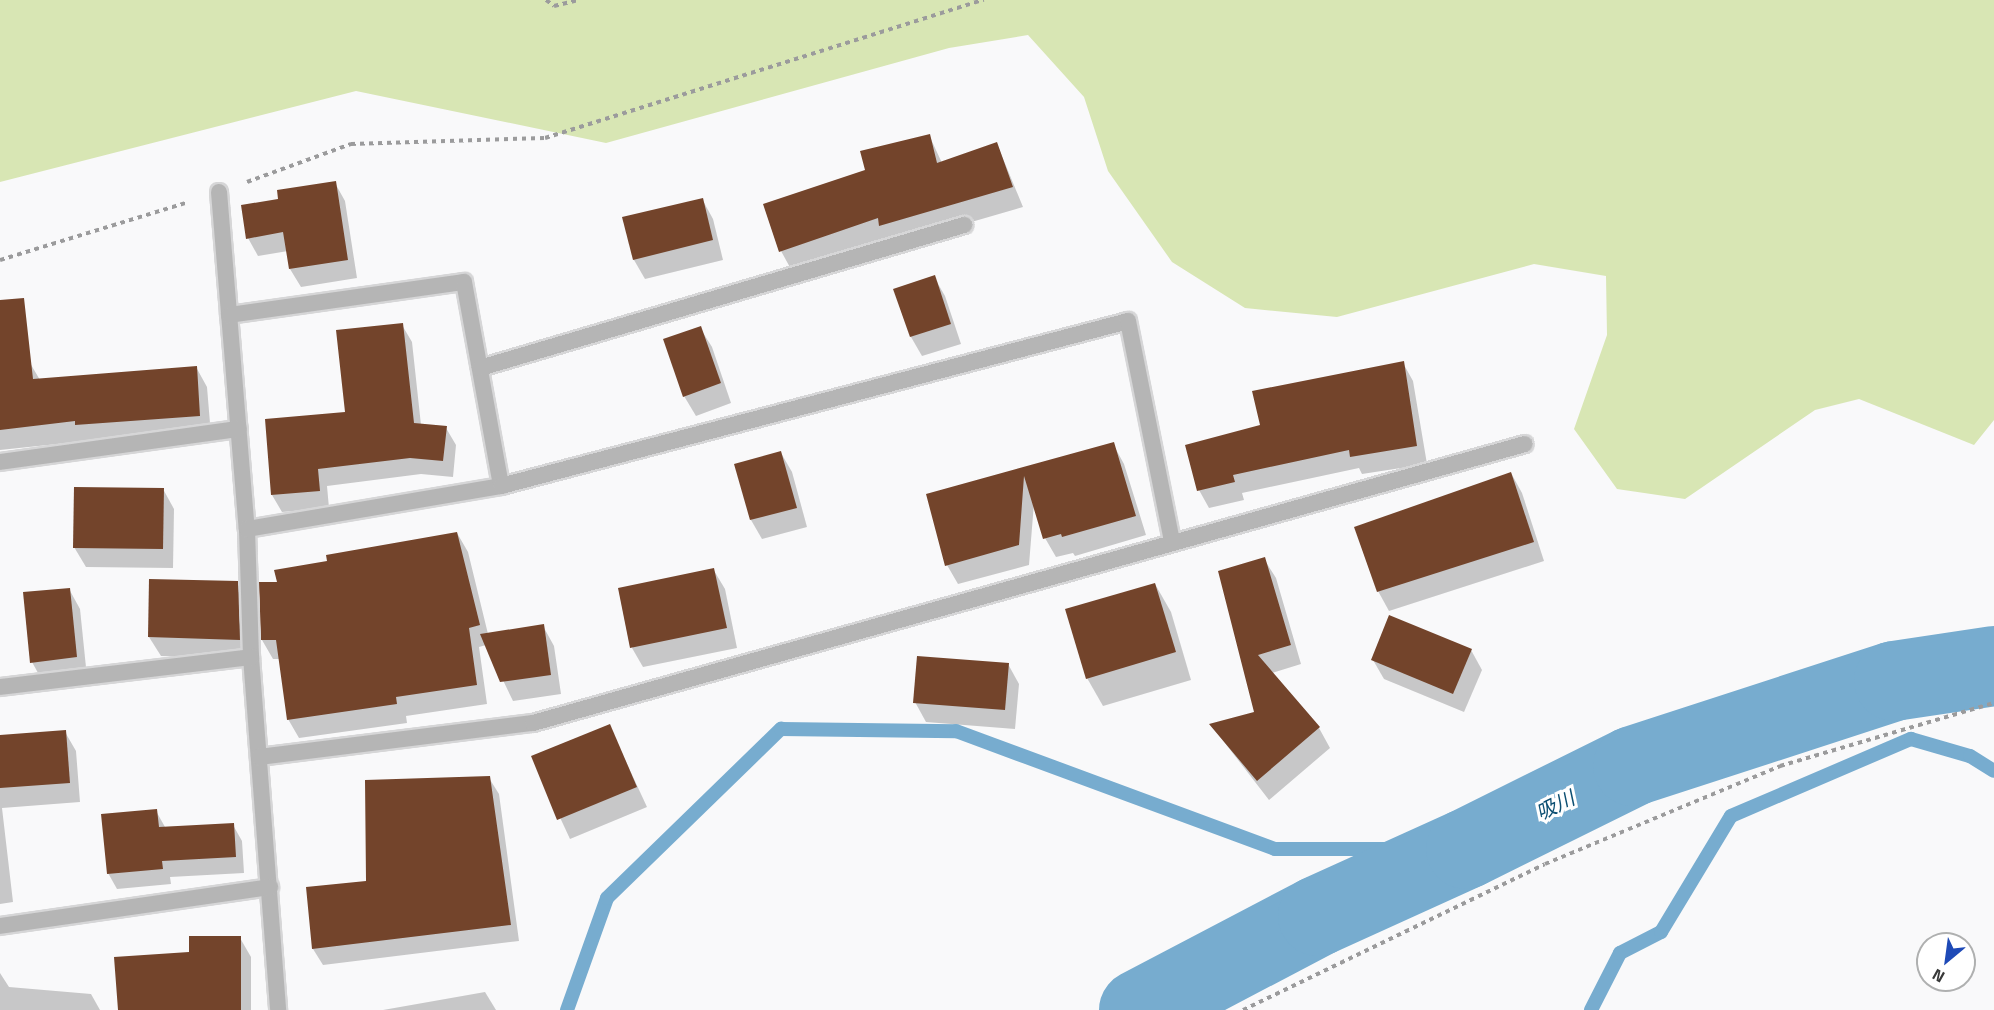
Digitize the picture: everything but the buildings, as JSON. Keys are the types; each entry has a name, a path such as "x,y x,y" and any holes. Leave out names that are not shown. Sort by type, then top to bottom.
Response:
{"street":[{"path":"219,192 247,529 251,657 278,1010"},
{"path":"480,368 964,225"},
{"path":"229,315 464,282 501,486"},
{"path":"247,529 501,486 1128,321 1172,541"},
{"path":"0,462 239,429"},
{"path":"259,757 533,723 1172,541 1525,444"},
{"path":"0,687 251,657"},
{"path":"0,926 270,887"}],"path":[{"path":"546,0 554,6 578,0"},
{"path":"0,260 219,192 351,144 545,138 984,0"},
{"path":"1243,1010 1545,864 1780,766 1994,702"}],"green space":[{"path":"0,0 1994,0 1994,420 1974,445 1859,399 1815,410 1685,499 1617,489 1574,429 1607,335 1606,276 1534,264 1337,317 1245,308 1172,262 1108,171 1084,97 1028,35 949,48 606,143 356,91 0,182"}],"waterway":[{"name":"吸川","path":"1139,1010 1318,916 1466,849 1633,766 1894,681 1994,666"},
{"path":"567,1010 607,898 781,729 956,731 1275,849 1466,849"},
{"path":"1591,1010 1620,953 1661,932 1731,816 1911,739 1970,756 1994,771"}]}
